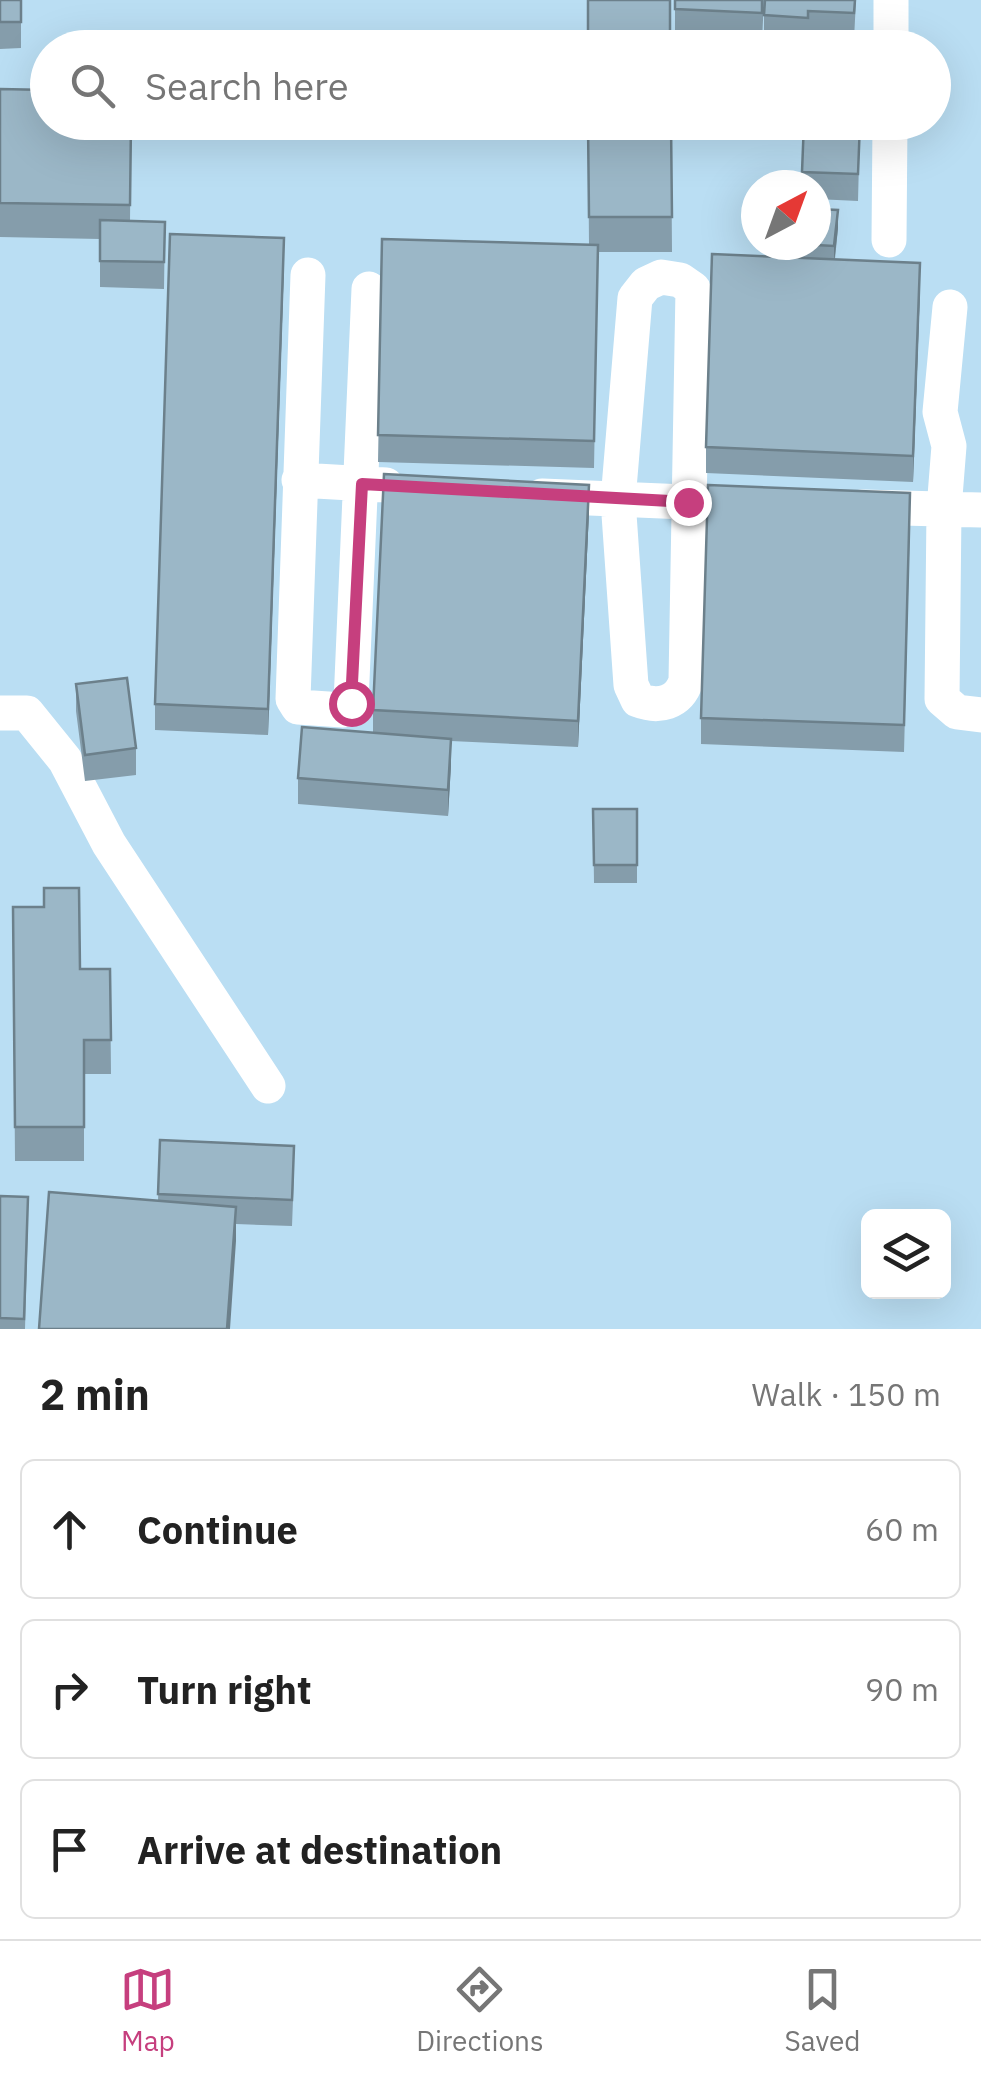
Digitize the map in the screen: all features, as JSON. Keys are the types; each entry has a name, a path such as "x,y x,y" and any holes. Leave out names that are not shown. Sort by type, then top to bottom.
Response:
{"lane":[{"path":"890,30 891,0"},
{"path":"889,240 890,140"},
{"path":"308,275 293,699 298,707 344,710 351,703 369,289"},
{"path":"661,277 680,280 694,289 688,502 686,681 679,696 672,700 646,703 633,694 631,685 618,500 635,298 646,284 661,277"},
{"path":"950,307 940,412 949,446 944,509 942,699 957,712 981,715"},
{"path":"299,480 421,488"},
{"path":"500,493 747,504"},
{"path":"826,506 981,510"},
{"path":"0,713 28,713 65,760 109,844 268,1086"}],"shaded area":[{"path":"0,0 981,0 981,1329 0,1329"}],"building":[{"path":"0,0 21,0 21,22 0,22"},
{"path":"588,0 670,0 670,30 588,30"},
{"path":"675,0 762,0 762,13 675,9"},
{"path":"765,0 855,0 854,13 808,11 808,18 764,15"},
{"path":"0,89 30,90 30,140 131,140 130,205 0,203"},
{"path":"588,140 671,140 672,217 589,217"},
{"path":"803,140 859,140 858,174 802,170"},
{"path":"831,210 838,210 831,246"},
{"path":"100,220 165,222 164,262 100,261"},
{"path":"170,234 284,238 268,709 155,704"},
{"path":"382,239 598,245 594,441 378,435"},
{"path":"712,254 741,255 741,260 920,263 913,456 706,447"},
{"path":"384,474 589,485 578,721 373,710"},
{"path":"708,485 910,493 904,725 701,718"},
{"path":"127,678 136,748 85,755 76,684"},
{"path":"302,727 451,739 448,790 298,778"},
{"path":"593,809 637,809 637,865 594,865"},
{"path":"44,888 79,888 80,969 110,969 111,1040 84,1040 84,1127 15,1127 13,907 44,907"},
{"path":"160,1140 294,1146 292,1200 158,1194"},
{"path":"49,1192 236,1207 227,1329 39,1329"},
{"path":"0,1196 28,1197 24,1319 0,1318"}],"route":[{"path":"351,703 362,484 688,502"}]}
